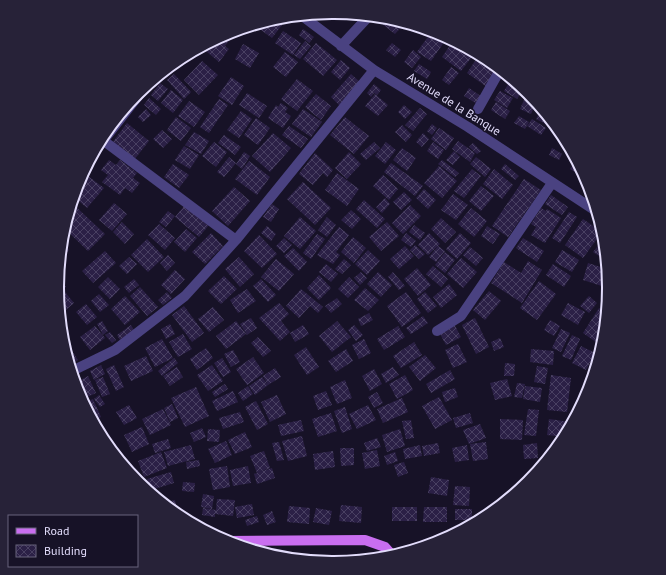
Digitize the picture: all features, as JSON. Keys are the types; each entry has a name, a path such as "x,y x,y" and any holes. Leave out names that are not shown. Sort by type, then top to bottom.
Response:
{"main road":[{"path":"244,541 365,540 385,547 388,550"}],"street":[{"name":"Avenue de la Banque","path":"308,20 374,70 468,126 552,184 589,206"},
{"path":"341,46 365,21"},
{"path":"77,368 115,350 185,296 236,240 374,70"},
{"path":"478,109 497,75"},
{"path":"107,143 236,240"},
{"path":"437,331 460,316 552,184"}],"building":[{"path":"381,23 401,28 395,34"},
{"path":"282,25 272,38 260,29"},
{"path":"303,29 314,37 309,43 299,35"},
{"path":"283,31 301,43 293,55 275,43"},
{"path":"428,36 444,43 431,61 417,52"},
{"path":"231,39 225,46 229,49 219,62 206,51"},
{"path":"305,41 311,46 300,59 294,55"},
{"path":"316,43 337,60 323,76 303,59"},
{"path":"392,43 401,50 395,57 386,50"},
{"path":"243,44 259,53 250,68 235,59"},
{"path":"450,46 471,58 461,71 442,57"},
{"path":"413,50 421,57 412,68 404,62"},
{"path":"285,52 298,62 286,77 273,67"},
{"path":"341,60 350,68 340,80 331,72"},
{"path":"476,60 496,74 487,87 467,73"},
{"path":"202,61 218,75 199,95 184,80"},
{"path":"419,64 431,72 427,79 414,71"},
{"path":"451,67 459,73 449,85 442,80"},
{"path":"174,74 191,92 184,99 167,80"},
{"path":"351,74 360,82 340,106 331,97"},
{"path":"231,77 244,86 232,105 218,96"},
{"path":"297,79 313,91 297,111 281,99"},
{"path":"160,83 168,89 158,101 151,95"},
{"path":"374,84 381,90 377,95 374,93 371,97 367,93"},
{"path":"508,84 520,95 517,99 504,91"},
{"path":"469,88 482,97 477,104 464,96"},
{"path":"171,90 183,100 173,113 161,103"},
{"path":"500,91 513,98 507,108 494,100"},
{"path":"247,93 267,106 259,118 239,105"},
{"path":"316,94 331,106 321,120 305,107"},
{"path":"375,94 388,105 378,116 365,106"},
{"path":"149,98 161,109 156,115 144,105"},
{"path":"219,99 228,105 209,133 200,127"},
{"path":"524,99 534,108 531,114 520,109"},
{"path":"189,101 205,112 194,127 178,116"},
{"path":"496,102 510,111 505,119 491,110"},
{"path":"281,103 288,108 285,112 291,116 283,128 268,118 276,105 278,107"},
{"path":"404,105 412,112 405,119 398,112"},
{"path":"420,108 427,114 413,131 405,125"},
{"path":"146,109 151,115 143,122 138,117"},
{"path":"303,109 322,122 311,137 292,124"},
{"path":"241,111 252,119 239,138 227,130"},
{"path":"538,114 546,124 536,119"},
{"path":"519,116 529,122 525,129 514,123"},
{"path":"176,117 191,128 181,141 167,130"},
{"path":"345,117 369,136 354,154 330,135"},
{"path":"256,118 270,128 258,145 244,135"},
{"path":"532,119 546,128 541,135 527,126"},
{"path":"127,123 149,141 134,160 112,143"},
{"path":"432,124 437,128 432,135 427,131"},
{"path":"402,125 412,135 406,142 395,132"},
{"path":"289,126 308,139 301,148 282,135"},
{"path":"439,128 454,138 446,150 431,139"},
{"path":"162,130 172,139 163,148 153,139"},
{"path":"194,132 209,141 201,154 185,145"},
{"path":"273,133 291,148 270,172 252,156"},
{"path":"423,133 429,139 422,147 416,142"},
{"path":"224,135 241,147 235,155 218,143"},
{"path":"458,141 475,153 470,162 452,149"},
{"path":"214,142 227,152 216,167 202,156"},
{"path":"374,142 380,148 366,160 360,154"},
{"path":"386,142 396,150 385,164 375,156"},
{"path":"433,142 444,150 438,159 427,151"},
{"path":"473,143 481,151 477,154 469,147"},
{"path":"184,146 199,155 190,169 175,160"},
{"path":"402,148 416,158 407,171 393,160"},
{"path":"552,148 562,154 559,160 549,155"},
{"path":"454,151 460,157 453,165 446,160"},
{"path":"244,152 250,156 242,169 236,164"},
{"path":"349,152 361,164 347,179 335,168"},
{"path":"315,153 333,170 327,177 323,173 313,185 299,174"},
{"path":"229,157 236,163 224,177 217,172"},
{"path":"476,157 491,169 485,177 470,164"},
{"path":"109,160 116,165 120,160 137,173 133,178 140,183 132,193 125,188 120,195 102,182 108,175 101,170"},
{"path":"442,160 459,173 455,177 438,164"},
{"path":"249,161 270,177 257,195 235,179"},
{"path":"391,163 423,186 415,196 384,172"},
{"path":"173,164 189,175 179,188 164,177"},
{"path":"505,164 519,176 515,180 501,169"},
{"path":"439,166 457,181 442,198 424,183"},
{"path":"572,166 575,172 570,169"},
{"path":"472,169 481,176 464,198 454,191"},
{"path":"494,169 513,185 502,199 483,184"},
{"path":"337,173 359,189 347,206 325,190"},
{"path":"383,175 398,189 389,200 373,186"},
{"path":"89,177 104,188 87,208 79,201"},
{"path":"524,179 541,190 508,237 492,226"},
{"path":"303,182 331,208 315,225 287,199"},
{"path":"481,186 494,196 481,211 469,201"},
{"path":"234,187 250,201 228,226 212,211"},
{"path":"424,189 436,200 428,209 416,198"},
{"path":"404,192 412,200 401,210 393,202"},
{"path":"453,194 468,205 456,220 441,210"},
{"path":"551,195 568,207 562,215 545,204"},
{"path":"385,198 390,204 382,213 376,207"},
{"path":"364,200 385,219 377,228 356,209"},
{"path":"114,203 127,214 112,231 99,220"},
{"path":"272,204 279,209 271,222 263,217"},
{"path":"185,205 209,225 199,237 175,217"},
{"path":"410,205 421,216 403,234 392,223"},
{"path":"77,208 105,234 88,251 70,234"},
{"path":"471,208 487,221 474,237 458,224"},
{"path":"541,208 546,211 547,209 561,218 545,243 531,235 536,227 531,224"},
{"path":"351,210 361,219 352,229 341,220"},
{"path":"168,211 175,216 166,227 159,222"},
{"path":"569,212 577,217 560,243 552,238"},
{"path":"300,217 316,231 300,249 284,236"},
{"path":"327,217 336,225 327,237 318,230"},
{"path":"441,218 456,232 445,243 431,229"},
{"path":"583,219 594,227 597,239 583,258 565,245"},
{"path":"122,222 134,234 125,244 113,232"},
{"path":"387,222 399,236 381,251 369,237"},
{"path":"159,224 175,238 165,250 148,235"},
{"path":"414,225 425,233 420,240 409,232"},
{"path":"267,226 276,234 271,241 261,233"},
{"path":"487,226 500,234 493,244 481,236"},
{"path":"339,227 349,235 336,252 340,255 333,264 317,255"},
{"path":"186,229 197,238 185,252 174,242"},
{"path":"211,233 223,246 205,264 192,252"},
{"path":"406,233 416,241 411,247 401,240"},
{"path":"429,233 440,244 428,255 418,245"},
{"path":"460,233 471,243 457,259 446,249"},
{"path":"317,234 325,239 311,259 303,253"},
{"path":"259,235 277,254 262,268 244,251"},
{"path":"353,237 366,248 354,263 341,252"},
{"path":"284,238 292,245 284,253 276,246"},
{"path":"523,238 544,251 537,262 516,248"},
{"path":"147,239 164,257 148,272 131,255"},
{"path":"415,245 425,254 419,259 410,250"},
{"path":"405,246 414,256 399,269 390,259"},
{"path":"438,246 445,251 436,262 429,257"},
{"path":"598,246 600,256 593,252"},
{"path":"470,247 483,258 476,266 463,255"},
{"path":"293,248 307,262 299,271 284,256"},
{"path":"368,250 380,261 367,275 355,264"},
{"path":"562,250 579,260 572,272 555,262"},
{"path":"105,251 116,263 93,283 82,271"},
{"path":"445,252 455,260 445,273 435,265"},
{"path":"168,255 175,263 167,271 160,263"},
{"path":"129,257 137,264 127,274 119,266"},
{"path":"239,257 254,274 240,287 225,269"},
{"path":"461,258 477,272 463,288 447,274"},
{"path":"276,259 294,274 279,291 261,277"},
{"path":"344,259 351,265 342,274 335,269"},
{"path":"528,261 542,270 522,303 491,283 504,262 521,273"},
{"path":"588,263 601,267 602,286 583,280"},
{"path":"326,264 338,274 331,282 319,272"},
{"path":"553,264 571,276 564,287 546,275"},
{"path":"433,266 448,279 441,287 426,274"},
{"path":"417,268 431,285 418,296 404,279"},
{"path":"175,270 185,279 171,294 161,285"},
{"path":"361,272 367,278 360,285 354,278"},
{"path":"378,272 392,285 381,297 367,284"},
{"path":"393,272 405,286 399,290 388,277"},
{"path":"319,275 331,288 319,300 307,288"},
{"path":"224,276 237,289 221,304 208,291"},
{"path":"108,277 120,289 110,299 98,287"},
{"path":"349,277 359,287 348,298 338,289"},
{"path":"134,279 139,285 129,293 124,287"},
{"path":"261,279 276,295 268,302 253,286"},
{"path":"539,281 556,294 537,320 520,308"},
{"path":"449,284 457,295 441,308 433,297"},
{"path":"140,287 158,307 147,316 130,296"},
{"path":"365,288 379,300 368,311 354,300"},
{"path":"247,289 256,301 238,313 230,300"},
{"path":"301,289 323,307 318,313 310,306 299,318 286,306"},
{"path":"489,291 501,301 485,320 473,310"},
{"path":"167,292 172,298 163,305 158,300"},
{"path":"406,292 421,313 402,327 387,306"},
{"path":"425,292 437,306 428,313 417,299"},
{"path":"64,293 74,303 66,310 65,305"},
{"path":"99,294 109,305 100,312 91,301"},
{"path":"125,296 140,312 125,325 111,309"},
{"path":"589,296 597,303 589,313 580,306"},
{"path":"337,298 342,304 331,313 325,306"},
{"path":"279,303 289,314 281,321 290,332 280,341 259,318"},
{"path":"568,303 585,312 578,325 561,315"},
{"path":"86,304 97,317 87,325 76,312"},
{"path":"184,306 204,333 192,342 172,315"},
{"path":"213,307 224,320 209,332 198,319"},
{"path":"599,308 601,309 596,342 583,333"},
{"path":"369,313 373,320 361,326 358,319"},
{"path":"423,316 428,323 411,334 406,328"},
{"path":"251,318 257,328 247,335 240,324"},
{"path":"475,318 489,347 476,354 462,325"},
{"path":"550,320 560,326 554,336 544,330"},
{"path":"102,321 108,331 103,335 97,324"},
{"path":"236,321 246,334 226,349 216,336"},
{"path":"337,321 351,337 332,352 319,336"},
{"path":"170,324 175,334 166,339 161,329"},
{"path":"454,324 461,337 446,345 439,332"},
{"path":"131,325 134,330 120,340 117,335"},
{"path":"303,325 309,334 295,342 290,333"},
{"path":"354,325 363,335 356,341 348,330"},
{"path":"95,326 105,338 90,350 80,337"},
{"path":"398,326 405,337 384,350 377,339"},
{"path":"561,329 570,333 561,352 552,348"},
{"path":"110,332 116,340 112,343 105,335"},
{"path":"183,334 192,349 178,357 169,342"},
{"path":"572,335 580,339 571,360 562,356"},
{"path":"258,337 271,351 263,357 251,343"},
{"path":"500,338 504,347 494,351 491,342"},
{"path":"162,339 173,358 155,367 145,348"},
{"path":"364,339 371,353 359,359 352,345"},
{"path":"414,342 422,355 401,368 393,356"},
{"path":"458,344 467,362 453,368 445,350"},
{"path":"581,346 593,352 586,370 572,363"},
{"path":"306,347 319,367 307,375 294,355"},
{"path":"206,348 213,358 197,370 190,359"},
{"path":"346,349 353,361 336,372 328,361"},
{"path":"531,349 554,351 553,365 530,362"},
{"path":"233,350 240,362 231,367 224,354"},
{"path":"73,352 78,360 75,362"},
{"path":"425,355 436,368 420,381 409,367"},
{"path":"146,356 153,371 131,381 124,366"},
{"path":"253,357 264,373 247,385 236,369"},
{"path":"174,358 178,363 162,376 158,371"},
{"path":"222,358 231,372 223,377 214,363"},
{"path":"505,363 515,364 514,376 504,376"},
{"path":"101,365 105,374 94,380 90,371"},
{"path":"114,365 124,387 116,391 106,369"},
{"path":"212,365 223,381 208,391 197,375"},
{"path":"537,366 548,368 545,384 534,382"},
{"path":"177,367 183,377 170,386 163,376"},
{"path":"393,367 399,375 386,383 381,374"},
{"path":"275,368 281,377 268,385 263,376"},
{"path":"374,369 382,384 370,391 362,376"},
{"path":"450,370 455,379 431,393 426,384"},
{"path":"405,375 413,390 397,399 389,384"},
{"path":"551,375 571,378 567,412 547,410"},
{"path":"88,376 96,393 88,397 81,380"},
{"path":"103,377 110,394 102,397 95,380"},
{"path":"262,377 268,385 255,395 249,386"},
{"path":"507,379 512,396 495,400 490,383"},
{"path":"345,380 352,398 337,404 330,387"},
{"path":"517,383 525,384 522,398 514,397"},
{"path":"225,384 228,389 215,397 212,392"},
{"path":"248,386 253,394 243,401 238,393"},
{"path":"525,386 542,388 540,402 523,399"},
{"path":"196,387 209,416 185,427 171,398"},
{"path":"455,388 458,397 445,402 442,392"},
{"path":"233,391 238,402 217,411 212,401"},
{"path":"326,391 332,405 318,410 313,396"},
{"path":"377,392 383,403 374,408 368,397"},
{"path":"99,395 105,404 100,407 94,399"},
{"path":"277,395 286,414 270,422 261,402"},
{"path":"439,397 452,420 435,429 422,406"},
{"path":"402,398 408,412 383,423 377,409"},
{"path":"93,399 101,417 98,419 90,401"},
{"path":"256,401 268,424 257,430 245,407"},
{"path":"172,404 178,418 170,422 164,408"},
{"path":"129,405 137,418 124,425 116,412"},
{"path":"368,405 376,420 357,429 349,414"},
{"path":"345,407 352,429 342,433 334,411"},
{"path":"163,409 171,425 150,435 142,419"},
{"path":"528,409 539,410 536,436 524,435"},
{"path":"240,412 244,422 223,429 219,418"},
{"path":"331,413 337,431 318,437 312,419"},
{"path":"470,413 473,423 456,428 453,418"},
{"path":"500,419 523,420 522,440 500,439"},
{"path":"549,419 566,421 557,436 547,435"},
{"path":"301,420 304,431 281,436 278,425"},
{"path":"411,420 414,438 406,439 402,421"},
{"path":"480,424 486,438 469,444 463,430"},
{"path":"142,427 149,444 132,452 124,435"},
{"path":"202,428 206,437 194,442 190,433"},
{"path":"208,429 220,430 219,442 207,441"},
{"path":"400,429 405,446 387,452 382,435"},
{"path":"245,432 252,447 235,454 228,440"},
{"path":"302,436 307,456 288,461 282,441"},
{"path":"377,438 381,447 367,451 364,443"},
{"path":"168,439 171,448 155,453 152,444"},
{"path":"226,441 232,455 215,463 208,449"},
{"path":"279,442 284,460 277,461 272,443"},
{"path":"486,442 488,459 473,461 470,444"},
{"path":"438,443 440,453 424,456 422,446"},
{"path":"537,443 538,458 524,459 523,445"},
{"path":"191,445 195,459 168,466 164,452"},
{"path":"420,445 422,456 405,459 403,449"},
{"path":"467,445 469,460 455,462 452,448"},
{"path":"340,448 354,448 354,465 341,466"},
{"path":"377,450 380,466 365,469 362,453"},
{"path":"264,451 270,468 259,472 272,468 275,478 257,484 254,474 257,473 250,456"},
{"path":"333,451 335,467 315,470 313,454"},
{"path":"161,452 167,468 144,477 138,461"},
{"path":"395,452 398,461 387,465 384,456"},
{"path":"199,460 200,466 187,469 186,462"},
{"path":"404,462 408,473 398,477 394,465"},
{"path":"227,466 230,487 213,490 209,469"},
{"path":"248,466 251,483 233,486 230,470"},
{"path":"171,472 174,483 156,489 147,479"},
{"path":"431,477 449,480 447,496 428,493"},
{"path":"183,482 195,483 194,492 182,491"},
{"path":"455,486 470,487 469,506 453,505"},
{"path":"203,494 214,496 212,509 201,507"},
{"path":"217,499 235,500 233,516 215,514 215,517 202,515 203,508 216,510"},
{"path":"175,500 176,505 170,501"},
{"path":"252,504 254,515 237,518 235,507"},
{"path":"341,505 362,507 361,523 339,521"},
{"path":"289,506 310,508 309,524 287,522"},
{"path":"392,507 417,507 417,521 392,521"},
{"path":"424,507 447,507 447,522 423,522"},
{"path":"316,508 332,511 329,525 313,522"},
{"path":"455,509 472,509 472,517 467,520 455,520"},
{"path":"272,511 276,522 267,525 263,515"},
{"path":"257,516 259,522 247,526 245,520"}]}
